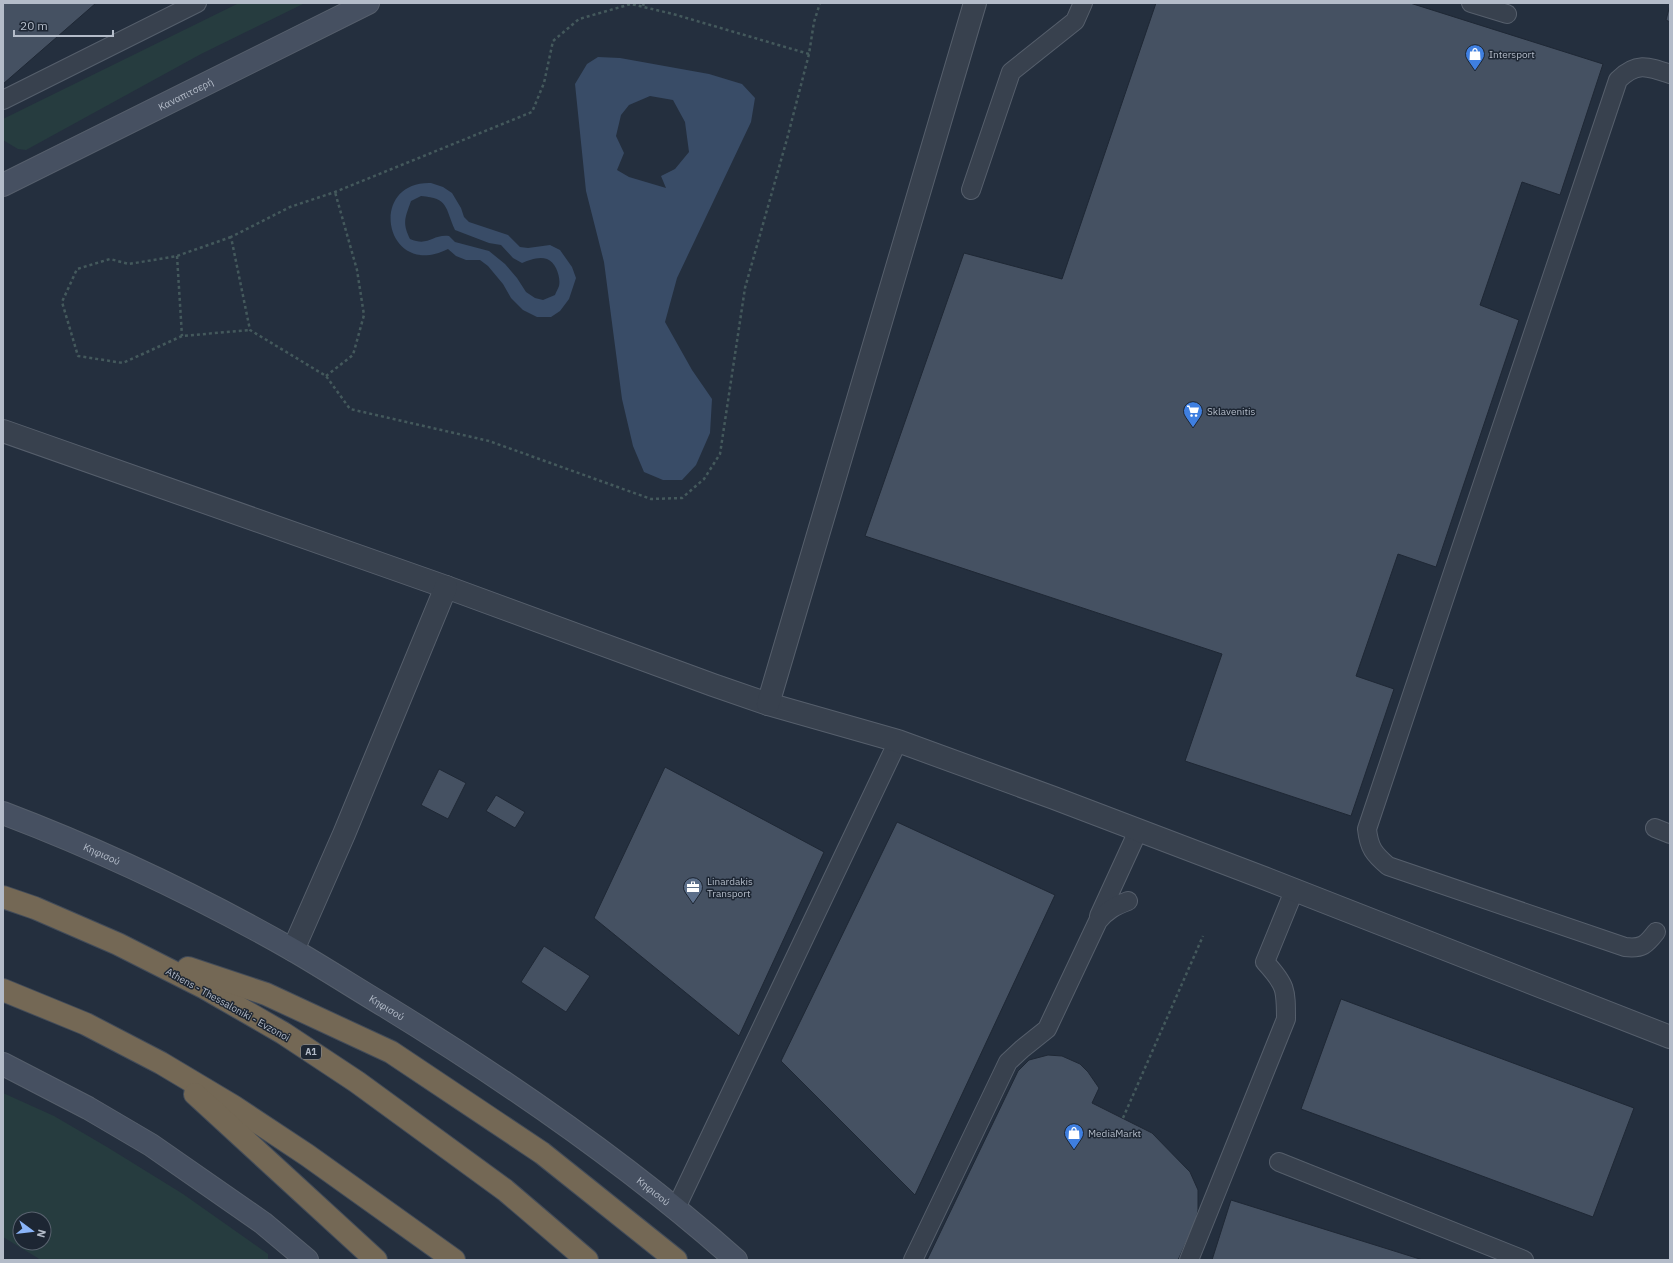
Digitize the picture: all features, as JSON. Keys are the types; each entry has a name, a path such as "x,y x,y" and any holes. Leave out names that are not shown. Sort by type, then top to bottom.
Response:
{"highway":[{"name":"Athens - Thessaloniki - Evzonoi","path":"3,897 35,908 118,944 205,988 283,1033 357,1082 506,1190 587,1260"},
{"path":"118,944 266,994 391,1052 542,1153 676,1260"},
{"path":"3,990 86,1024 161,1064 233,1106 301,1151 454,1260"},
{"path":"161,1064 376,1260"}],"street":[{"name":"Καναπιτσερή","path":"3,185 368,3"},
{"path":"768,704 975,3"},
{"path":"3,431 446,587 680,674 768,704 898,741 1054,798 1670,1036"},
{"path":"293,950 344,834 446,587"},
{"name":"Κηφισού","path":"3,813 40,827 132,867 192,896 293,950 443,1042 521,1094 609,1157 676,1208 736,1260"},
{"path":"3,1064 88,1108 151,1145 257,1219 297,1256"}],"lane":[{"path":"3,100 197,3"},
{"path":"971,190 1011,72 1075,21 1083,3"},
{"path":"1471,3 1507,14"},
{"path":"1656,932 1645,945 1635,948 1625,947 1388,866 1377,857 1369,843 1367,829 1618,80 1628,70 1640,67 1657,69 1670,74"},
{"path":"676,1208 898,741"},
{"path":"913,1260 1008,1062 1022,1048 1047,1029 1098,921 1138,831"},
{"path":"1188,1260 1286,1020 1286,996 1281,981 1265,962 1294,890"},
{"path":"1098,921 1106,911 1128,901"},
{"path":"1279,1162 1524,1260"}],"path":[{"path":"643,3 644,7"},
{"path":"808,54 673,14 631,4 579,19 553,41 544,83 532,112 335,192 290,208 231,237 177,256 129,264 110,259 77,269 62,302 78,356 123,363 182,336 250,330 326,376 350,409 489,441 651,499 682,498 704,479 720,454 745,288 808,54 814,22 820,3"},
{"path":"326,376 353,355 364,315 357,270 335,192"},
{"path":"231,237 250,330"},
{"path":"177,256 182,336"},
{"path":"1123,1118 1204,936"}],"green space":[{"path":"239,3 305,3 201,54 26,150 18,149 3,140 3,119"},
{"path":"3,1093 54,1116 183,1194 268,1254 268,1260 41,1260 26,1251 52,1251 52,1211 12,1211 12,1242 3,1237"}],"water":[{"path":"598,57 620,58 709,74 742,84 755,98 751,122 677,278 665,322 692,370 712,399 710,433 696,465 682,480 663,480 644,472 633,446 622,399 604,262 586,191 575,84 587,64","holes":["650,96 673,100 685,122 689,152 675,169 661,176 666,188 629,177 617,170 624,153 616,136 621,115 629,105"]},
{"path":"431,183 443,187 452,193 461,208 464,217 469,222 508,235 520,247 528,248 550,245 560,250 572,267 576,278 569,299 560,311 551,317 537,317 523,310 511,298 503,284 488,266 480,260 466,260 456,256 448,249 427,255 410,252 398,242 392,227 391,211 397,197 410,187","holes":["421,196 437,199 445,206 455,230 489,243 501,245 513,258 522,263 537,258 544,258 553,263 559,279 559,286 555,295 543,300 535,298 526,292 505,264 489,251 455,242 449,236 438,237 422,242 410,239 406,229 405,220 411,201"]}],"building":[{"path":"3,3 96,3 3,84"},
{"name":"Sklavenitis","path":"1156,3 1410,3 1603,64 1560,195 1522,182 1480,305 1519,320 1436,567 1398,554 1356,676 1394,689 1351,816 1185,761 1222,654 865,536 964,253 1062,279"},
{"path":"1670,5 1670,22 1666,20"},
{"path":"665,767 824,852 739,1036 594,918"},
{"path":"439,769 466,783 448,819 421,805"},
{"path":"496,795 525,812 515,828 486,811"},
{"path":"897,822 1055,895 915,1195 781,1061"},
{"path":"544,946 590,976 566,1012 521,982"},
{"path":"1341,999 1634,1108 1593,1217 1301,1109"},
{"name":"MediaMarkt","path":"1048,1055 1062,1056 1080,1064 1088,1072 1099,1088 1092,1103 1152,1133 1190,1172 1198,1190 1198,1210 1196,1221 1178,1260 927,1260 1018,1071 1029,1060"},
{"path":"1231,1200 1423,1260 1212,1260"}],"place":[{"name":"Intersport","path":"1475,71"},
{"name":"Sklavenitis","path":"1193,428"},
{"name":"Linardakis Transport","path":"693,904"},
{"name":"MediaMarkt","path":"1074,1150"}]}
